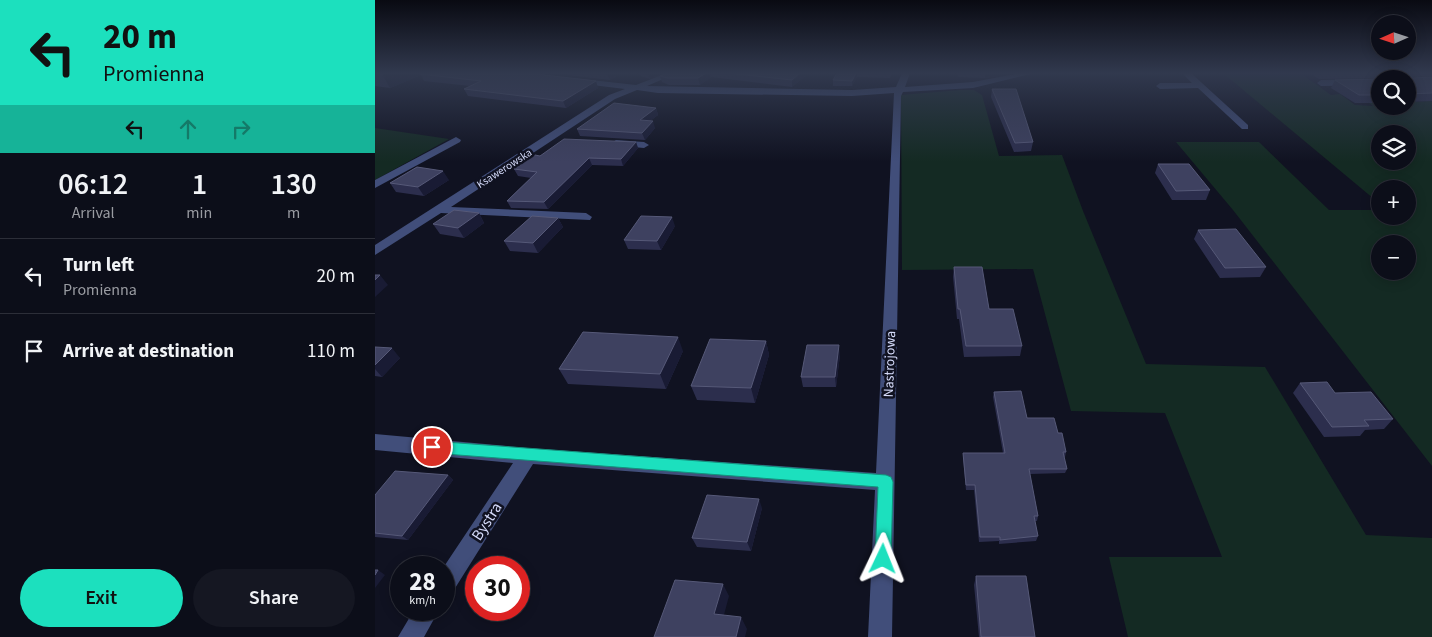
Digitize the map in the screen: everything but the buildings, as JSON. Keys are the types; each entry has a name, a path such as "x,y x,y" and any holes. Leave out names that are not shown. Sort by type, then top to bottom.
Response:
{"street":[{"name":"Ksawerowska","path":"375,251 603,103"},
{"name":"Nastrojowa","path":"880,637 898,103"},
{"path":"1218,103 1245,127"},
{"path":"375,185 456,140"},
{"path":"547,140 567,141"},
{"path":"605,143 644,145"},
{"path":"439,210 586,217"},
{"path":"375,442 528,456 886,482"},
{"name":"Bystra","path":"455,568 528,456"},
{"path":"410,637 421,621"}],"green space":[{"path":"901,103 984,103 999,156 1062,155 1146,364 1265,367 1366,535 1432,538 1432,637 1128,637 1109,557 1222,557 1165,413 1071,411 1033,269 902,270"},
{"path":"1259,103 1352,103 1355,105 1371,106 1371,115 1416,115 1416,103 1432,103 1432,466 1233,210 1176,142 1259,142 1329,210 1371,210 1371,225 1416,225 1416,180 1371,180 1371,196"},
{"path":"375,128 449,139 375,180"}],"route":[{"path":"432,447 528,456 886,482 883,559"}]}
